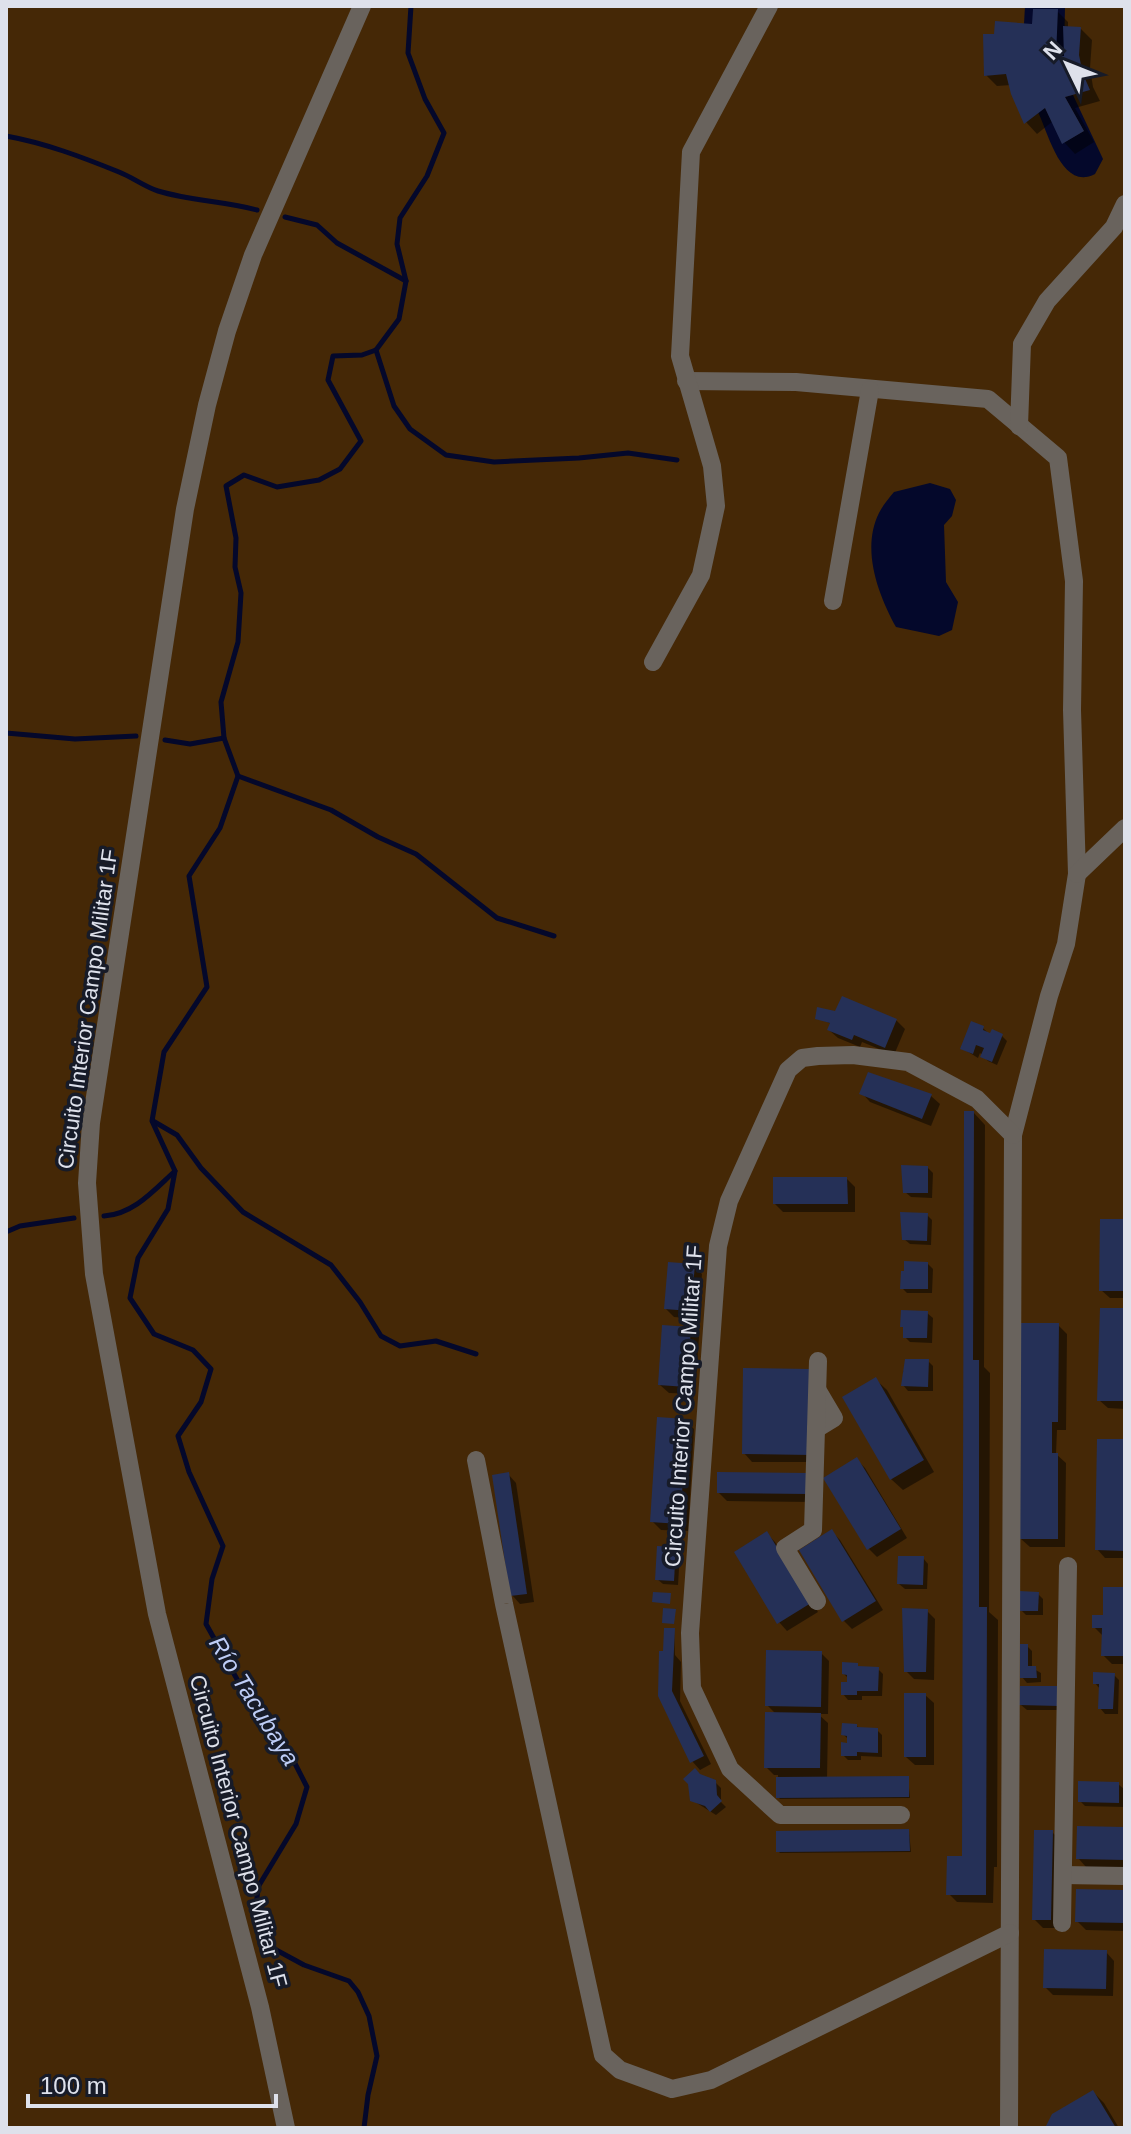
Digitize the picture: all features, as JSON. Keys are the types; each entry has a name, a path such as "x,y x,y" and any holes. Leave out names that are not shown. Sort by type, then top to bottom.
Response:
{"street":[{"name":"Circuito Interior Campo Militar 1F","path":"286,2128 260,2007 157,1614 94,1274 87,1183 91,1123 185,509 207,405 227,331 253,255 362,6"},
{"path":"653,662 701,575 716,506 712,466 680,356 691,152 769,6"},
{"path":"1019,426 1022,344 1047,301 1114,227 1125,204"},
{"path":"686,381 796,382 988,399 1058,458 1074,581 1072,710 1077,874 1066,944 1049,996 1013,1135 1009,2128"},
{"path":"833,601 870,390"},
{"path":"1077,874 1125,828"},
{"name":"Circuito Interior Campo Militar 1F","path":"901,1815 780,1815 730,1769 692,1688 690,1633 718,1246 729,1201 788,1070 802,1058 853,1055 908,1062 977,1099 1013,1135"},
{"path":"817,1601 785,1548 813,1530 818,1361"},
{"path":"476,1460 504,1604 603,2055 611,2063 620,2070 672,2089 711,2080 1010,1933"},
{"path":"1062,1923 1068,1566"},
{"path":"1063,1875 1125,1876"}],"shaded area":[{"path":"6,6 1125,6 1125,2128 6,2128"}],"water":[{"path":"1025,6 1065,6 1064,56 1056,56 1032,24 1024,24"},
{"path":"1073,95 1103,159 1095,174 1084,177 1074,175 1065,168 1038,112 1045,108 1063,143 1084,131 1065,97"},
{"path":"930,483 950,489 956,500 952,516 944,525 946,582 958,602 952,630 939,636 896,627 878,586 872,556 874,527 888,499 894,492"}],"building":[{"path":"1033,9 1058,9 1056,56 1064,56 1063,26 1081,27 1079,55 1090,90 1065,97 1084,131 1062,144 1045,108 1024,124 1006,74 984,76 983,34 994,34 995,21 1032,24"},
{"path":"842,996 897,1019 885,1048 854,1035 852,1040 827,1030 830,1023 815,1019 817,1007 835,1011"},
{"path":"971,1021 984,1026 983,1030 990,1033 992,1029 1003,1034 992,1062 980,1057 984,1048 976,1045 973,1054 960,1049"},
{"path":"868,1072 932,1094 922,1119 859,1094"},
{"path":"964,1111 974,1111 973,1360 979,1360 979,1607 987,1607 986,1895 946,1895 947,1856 962,1856"},
{"path":"901,1165 928,1166 928,1193 903,1193"},
{"path":"773,1177 847,1177 848,1204 773,1204"},
{"path":"900,1212 928,1213 927,1241 902,1240"},
{"path":"1100,1219 1125,1219 1125,1291 1099,1291"},
{"path":"904,1261 928,1262 928,1289 900,1289"},
{"path":"668,1262 695,1264 691,1311 664,1309"},
{"path":"1100,1308 1125,1308 1125,1401 1097,1401"},
{"path":"901,1310 928,1311 927,1338 903,1338"},
{"path":"1021,1323 1059,1323 1058,1422 1052,1422 1052,1453 1058,1453 1058,1539 1019,1539"},
{"path":"662,1325 691,1327 687,1387 658,1385"},
{"path":"905,1359 929,1359 928,1387 901,1386"},
{"path":"743,1368 812,1369 811,1455 742,1454"},
{"path":"876,1377 924,1460 890,1480 842,1397"},
{"path":"657,1417 687,1419 680,1524 650,1522"},
{"path":"1097,1439 1125,1439 1125,1551 1095,1550"},
{"path":"857,1457 901,1529 867,1550 823,1478"},
{"path":"509,1472 527,1594 510,1596 492,1475"},
{"path":"717,1472 808,1473 808,1494 717,1493"},
{"path":"832,1529 876,1601 842,1622 799,1550"},
{"path":"767,1531 811,1603 777,1624 734,1552"},
{"path":"657,1546 676,1547 674,1581 655,1580"},
{"path":"898,1556 924,1556 923,1585 897,1584"},
{"path":"1103,1587 1125,1587 1125,1656 1101,1656 1102,1628 1092,1628 1092,1615 1103,1615"},
{"path":"1019,1591 1039,1592 1038,1611 1019,1611"},
{"path":"653,1592 671,1593 670,1604 652,1602"},
{"path":"663,1608 676,1609 674,1624 662,1623"},
{"path":"902,1608 928,1609 926,1672 904,1672"},
{"path":"664,1628 675,1628 672,1691 704,1756 690,1763 658,1696 659,1651 663,1651"},
{"path":"1020,1644 1028,1644 1028,1666 1036,1666 1037,1678 1020,1678"},
{"path":"766,1650 822,1651 821,1707 765,1706"},
{"path":"842,1662 879,1667 878,1691 841,1695 841,1682 847,1682 847,1675 842,1674"},
{"path":"1093,1672 1115,1673 1113,1709 1098,1709 1099,1684 1093,1684"},
{"path":"1020,1686 1059,1686 1059,1706 1019,1705"},
{"path":"904,1693 926,1693 926,1757 904,1757"},
{"path":"765,1712 821,1713 820,1768 764,1768"},
{"path":"842,1723 878,1728 878,1753 857,1752 857,1756 841,1756 841,1742 847,1743 847,1736 841,1735"},
{"path":"695,1768 700,1774 716,1780 717,1795 722,1801 710,1812 705,1806 690,1801 688,1784 683,1779"},
{"path":"909,1776 909,1797 776,1798 776,1777"},
{"path":"1078,1781 1119,1782 1119,1803 1078,1802"},
{"path":"1077,1826 1125,1827 1125,1860 1076,1859"},
{"path":"909,1829 910,1851 776,1852 776,1831"},
{"path":"1034,1830 1053,1830 1051,1920 1032,1920"},
{"path":"1076,1889 1125,1890 1125,1923 1075,1922"},
{"path":"1044,1949 1107,1950 1106,1989 1043,1988"},
{"path":"1093,2090 1116,2128 1045,2128 1052,2114"}],"waterway":[{"name":"Río Tacubaya","path":"364,2128 377,2056 369,2016 358,1992 349,1981 304,1965 267,1945 255,1919 258,1887 296,1824 307,1787 285,1744 247,1697 206,1624 212,1579 223,1546 189,1472 178,1436 201,1402 211,1369 193,1350 154,1334 130,1298 138,1258 168,1209 175,1171 152,1121 164,1052 207,987 189,876 220,828 238,776 224,738 221,702 238,642 241,593 235,567 236,538 226,486 244,475 277,487 319,480 340,469 361,441 328,380 333,356 362,355 376,350 399,319 406,281 397,244 400,218 427,176 444,133 425,99 408,53 411,6"},
{"path":"6,136 77,156 158,191 257,210"},
{"path":"285,217 317,225 337,243 406,281"},
{"path":"376,350 394,406 410,429 446,455 494,462 628,453 677,460"},
{"path":"6,733 75,739 136,736"},
{"path":"165,740 190,744 224,738"},
{"path":"238,776 331,810 416,854 497,918 554,936"},
{"path":"153,1121 177,1135 201,1168 243,1212 331,1265 360,1302 381,1336 400,1346 436,1341 476,1354"},
{"path":"104,1216 134,1206 175,1171"},
{"path":"6,1232 20,1226 74,1218"}]}
